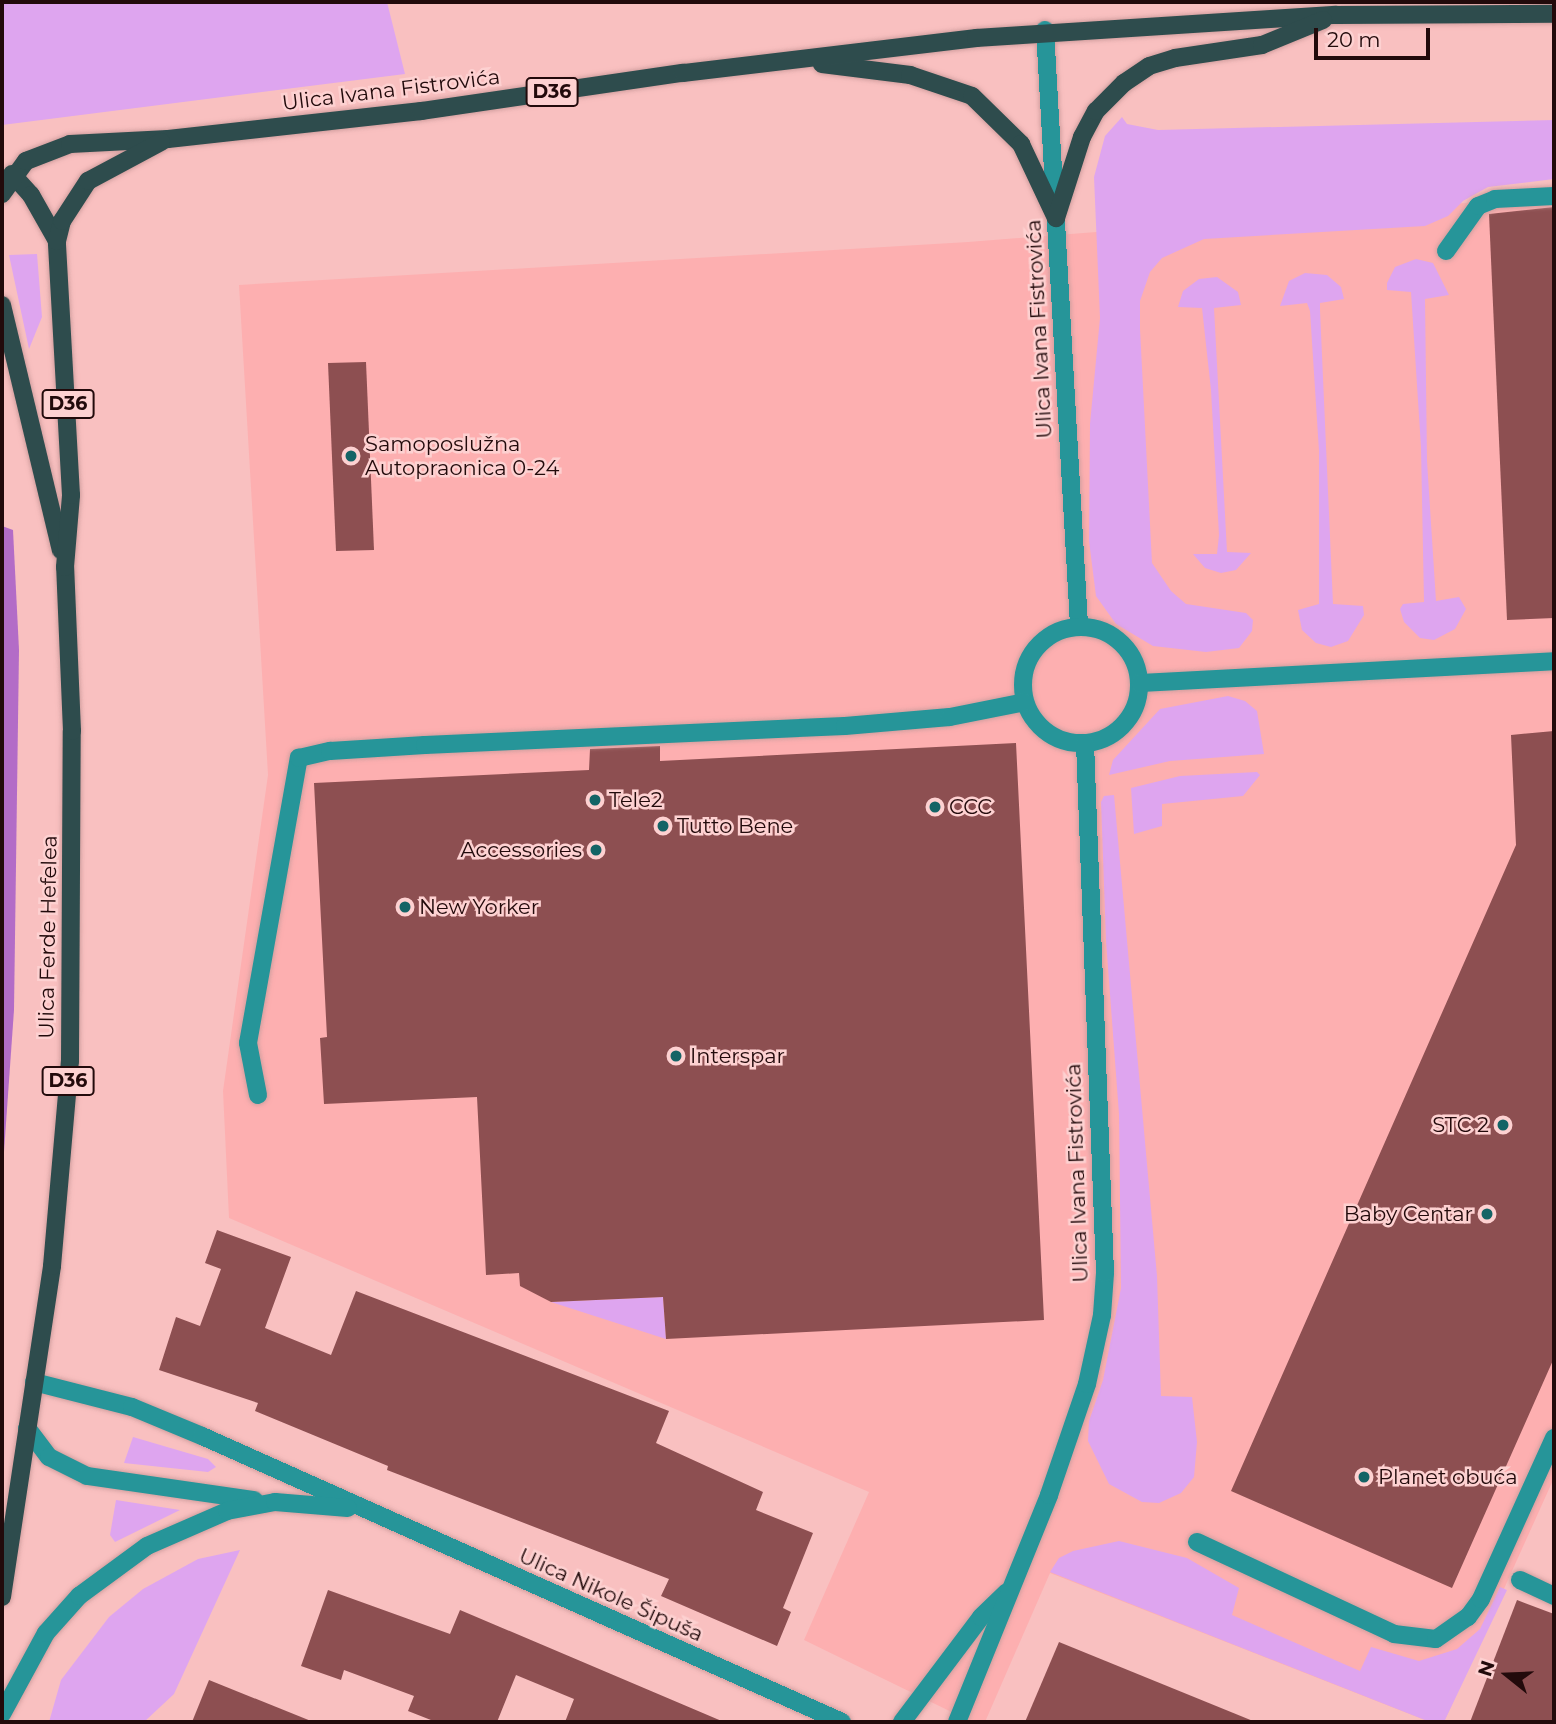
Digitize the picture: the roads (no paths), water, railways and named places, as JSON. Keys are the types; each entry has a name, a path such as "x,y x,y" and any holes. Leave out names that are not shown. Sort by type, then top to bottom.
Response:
{"main road":[{"name":"Ulica Ivana Fistrovića","path":"7,172 47,149 70,144 168,139 421,111 794,60 1045,30 1336,15 1554,14"},
{"path":"1056,218 1082,137 1096,111 1124,83 1149,66 1262,45 1336,15"},
{"path":"794,60 910,75 972,96 1021,144 1056,218"},
{"name":"Ulica Ferde Hefelea","path":"2,1597 54,1246 70,1061 72,731 65,567 71,495 57,242 62,221 89,181 168,139"},
{"path":"7,172 31,195 57,242"},
{"name":"D36","path":"2,194 7,172"},
{"name":"Ulica Ferde Hefelea","path":"2,305 6,334 65,567"}],"street":[{"name":"Ulica Ivana Fistrovića","path":"1045,30 1079,626"},
{"path":"1446,251 1478,206 1495,199 1554,196"},
{"path":"1079,626 1105,631 1126,646 1140,683 1139,698 1125,724 1107,737 1085,743 1048,733 1025,702 1023,684 1034,651 1046,638 1079,626"},
{"path":"1140,683 1554,661"},
{"path":"258,1095 248,1043 299,758 330,751 425,745 845,726 950,717 1025,702"},
{"name":"Ulica Ivana Fistrovića","path":"957,1722 1012,1587 1087,1384 1102,1315 1105,1273 1085,743"},
{"name":"Ulica Nikole Šipuša","path":"34,1382 132,1407 842,1722"},
{"name":"Ulica Nikole Šipuša","path":"27,1428 49,1457 87,1476 275,1502 362,1510"},
{"path":"1197,1542 1370,1625 1407,1638 1436,1639 1468,1617 1481,1599 1554,1438"},
{"name":"Ulica Nikole Šipuša","path":"2,1714 46,1633 110,1571 187,1525 227,1511 275,1502"},
{"path":"1520,1580 1554,1596"},
{"name":"Ulica Ivana Fistrovića","path":"902,1722 981,1617 1012,1587"}],"place":[{"name":"Samoposlužna Autopraonica 0-24","path":"351,456"},
{"name":"Tele2","path":"595,800"},
{"name":"CCC","path":"935,807"},
{"name":"Tutto Bene","path":"663,826"},
{"name":"Accessories","path":"596,850"},
{"name":"New Yorker","path":"405,907"},
{"name":"Interspar","path":"676,1056"},
{"name":"STC 2","path":"1503,1125"},
{"name":"Baby Centar","path":"1487,1214"},
{"name":"Planet obuća","path":"1364,1477"}]}
